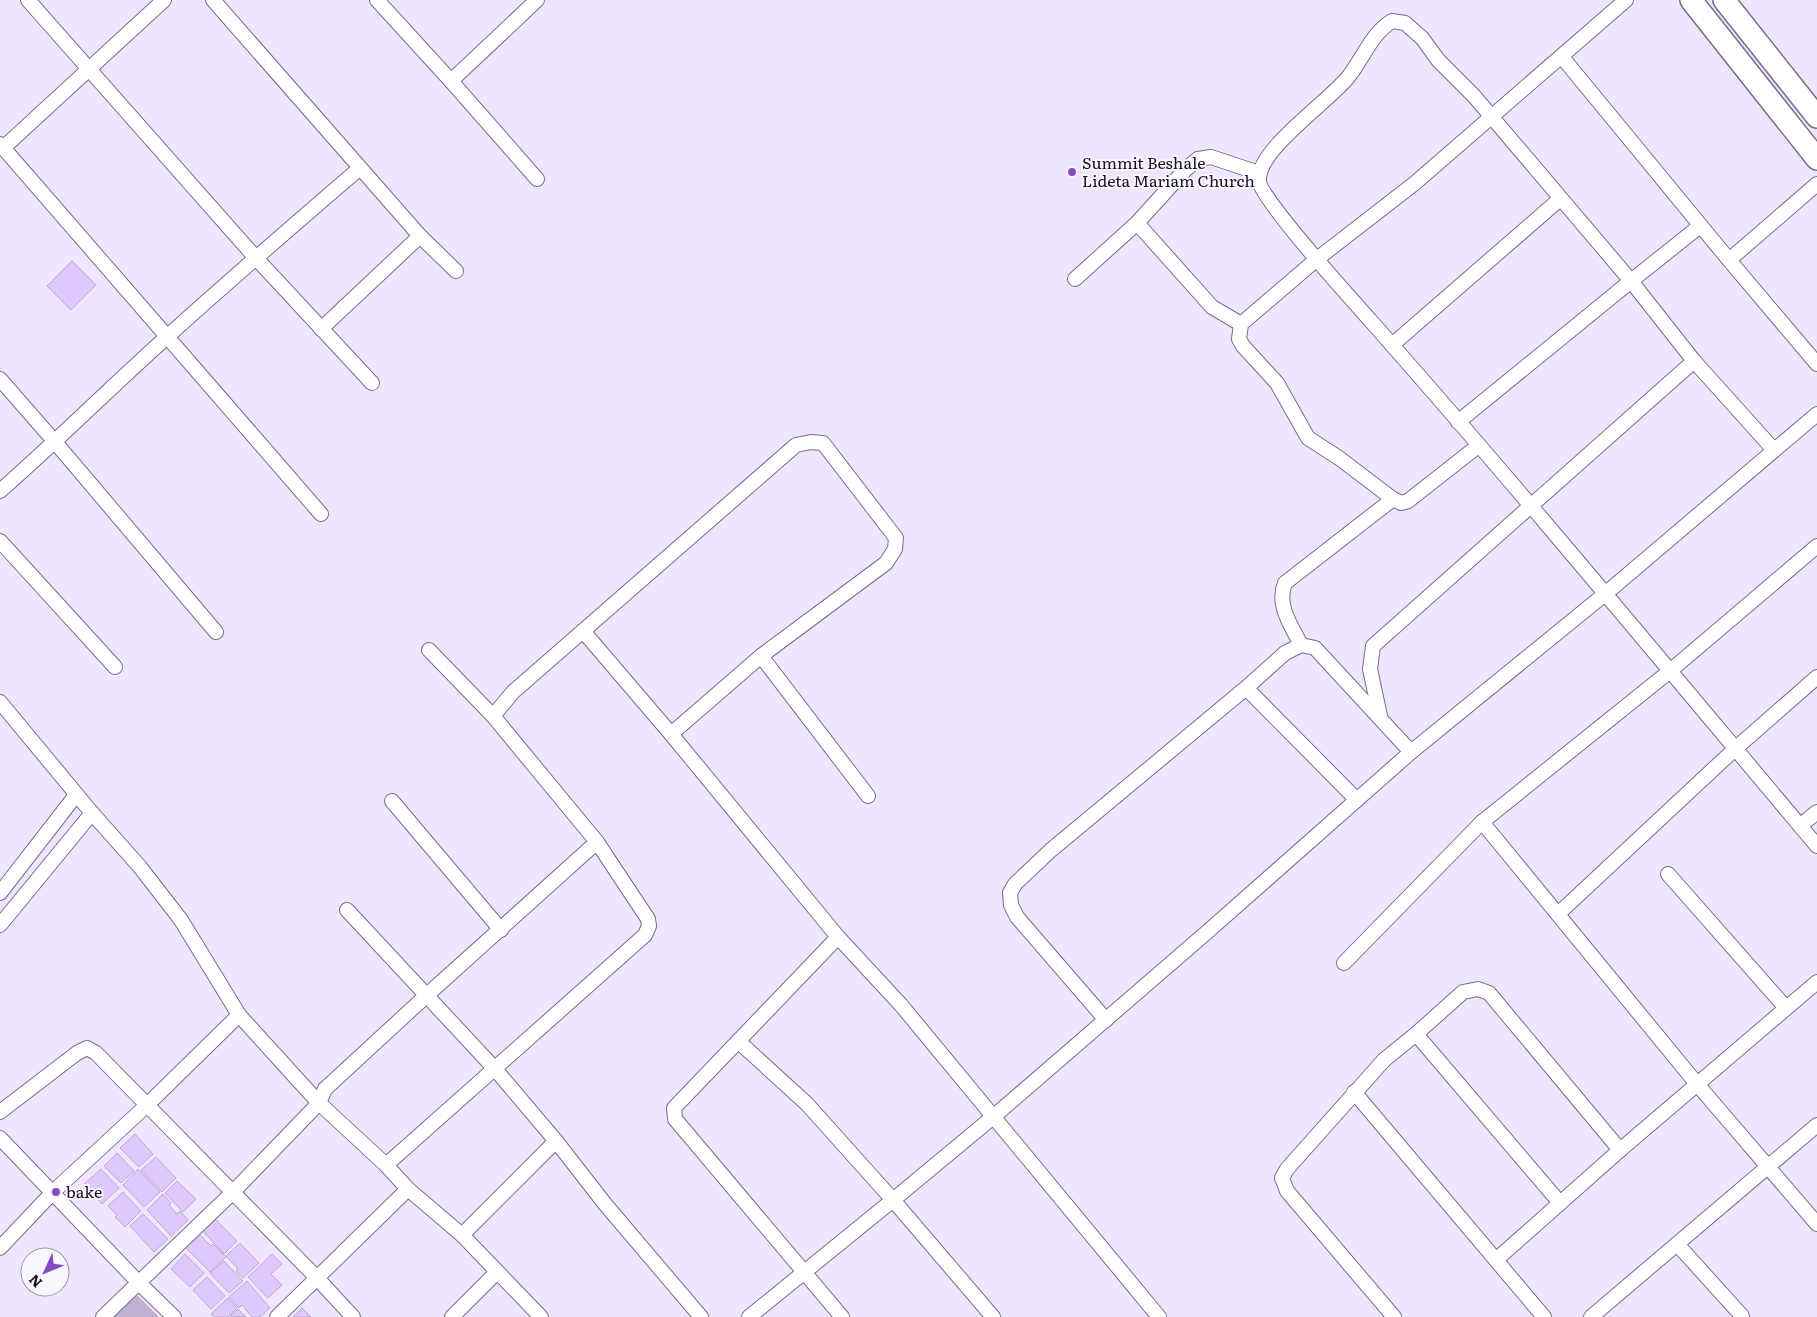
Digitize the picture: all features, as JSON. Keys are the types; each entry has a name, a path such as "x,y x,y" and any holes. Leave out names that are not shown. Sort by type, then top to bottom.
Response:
{"main road":[{"path":"1691,0 1817,159"},
{"path":"1724,0 1817,117"}],"street":[{"path":"28,0 255,257 372,383"},
{"path":"164,0 89,70 2,146 321,514"},
{"path":"213,0 420,236 456,271"},
{"path":"377,0 537,179"},
{"path":"451,81 537,0"},
{"path":"1478,446 1408,501 1402,503 1393,499 1339,458 1308,438 1277,382 1243,346 1239,338 1241,324 1317,259 1415,183 1626,0"},
{"path":"1774,450 1694,361 1631,281 1474,96 1438,60 1422,38 1405,23 1392,21 1382,27 1348,78 1268,154 1259,173 1258,184 1317,259 1531,507 1817,846"},
{"path":"1562,57 1700,226 1817,364"},
{"path":"1075,279 1137,222 1186,168 1198,159 1211,157 1259,173"},
{"path":"0,491 56,442 255,257 360,168"},
{"path":"1729,260 1817,184"},
{"path":"1392,345 1560,199"},
{"path":"1137,222 1212,307 1241,324"},
{"path":"1458,422 1700,226"},
{"path":"321,329 420,236"},
{"path":"1380,716 1370,669 1373,646 1694,361"},
{"path":"0,380 56,442 216,632"},
{"path":"749,1317 993,1117 1411,752 1605,594 1817,414"},
{"path":"493,716 513,692 796,445 811,442 823,443 896,538 895,549 886,563 761,656 671,734"},
{"path":"1301,645 1282,605 1281,592 1285,582 1393,499"},
{"path":"0,541 115,667"},
{"path":"1344,963 1482,822 1670,671 1817,546"},
{"path":"583,631 671,734 838,937 901,1005 1159,1317"},
{"path":"1106,1020 1017,917 1011,905 1010,893 1015,884 1051,850 1246,688 1285,653 1301,645 1315,648 1380,716 1411,752"},
{"path":"386,1165 645,935 649,926 648,918 597,842 493,716 429,650"},
{"path":"761,656 868,796"},
{"path":"1558,914 1736,748 1817,677"},
{"path":"1246,688 1357,800"},
{"path":"1,705 76,795 140,867 181,920 240,1015 319,1103 386,1165 408,1189 462,1234 541,1317"},
{"path":"0,893 76,795"},
{"path":"392,801 501,930"},
{"path":"1800,826 1817,812"},
{"path":"0,925 92,813"},
{"path":"1482,822 1697,1084 1817,1224"},
{"path":"103,1317 232,1193 319,1103 326,1089 597,842"},
{"path":"1668,874 1786,1008"},
{"path":"347,910 495,1070 556,1141 605,1204 702,1317"},
{"path":"838,937 674,1108 675,1119 842,1317"},
{"path":"1497,1259 1620,1150 1817,982"},
{"path":"1394,1317 1287,1191 1282,1178 1354,1092 1384,1060 1462,992 1478,989 1488,993 1620,1150"},
{"path":"0,1248 53,1192 240,1015"},
{"path":"1416,1034 1560,1203"},
{"path":"738,1041 807,1104 894,1200 992,1317"},
{"path":"0,1112 77,1053 87,1048 96,1053 353,1317"},
{"path":"1354,1092 1497,1259 1544,1317"},
{"path":"1592,1317 1817,1125"},
{"path":"0,1138 138,1283 174,1317"},
{"path":"462,1234 556,1141"},
{"path":"277,1317 408,1189"},
{"path":"1677,1244 1742,1316"},
{"path":"452,1317 497,1272"}],"shaded area":[{"path":"132,1290 159,1317 105,1317"}],"building":[{"path":"72,261 96,285 71,310 47,286"},
{"path":"135,1134 153,1154 139,1167 120,1148"},
{"path":"117,1153 134,1171 121,1183 104,1166"},
{"path":"156,1157 176,1178 162,1192 141,1170"},
{"path":"101,1169 119,1188 102,1204 84,1184"},
{"path":"138,1169 160,1192 144,1207 123,1185"},
{"path":"177,1181 196,1199 183,1212 165,1193"},
{"path":"123,1192 141,1211 125,1227 108,1206"},
{"path":"163,1194 177,1214 180,1211 188,1220 171,1236 147,1210"},
{"path":"143,1214 168,1239 154,1252 130,1226"},
{"path":"212,1216 237,1241 224,1254 200,1228"},
{"path":"198,1233 226,1257 210,1272 184,1246"},
{"path":"240,1243 259,1263 243,1278 236,1271 238,1269 226,1256"},
{"path":"185,1254 204,1273 190,1287 171,1269"},
{"path":"272,1254 282,1264 271,1274 282,1285 268,1298 248,1277"},
{"path":"224,1261 243,1281 229,1293 210,1273"},
{"path":"207,1277 225,1296 211,1309 193,1290"},
{"path":"247,1281 270,1308 260,1317 252,1317 242,1305 239,1308 229,1297"},
{"path":"228,1298 237,1308 228,1317 215,1317 211,1314"},
{"path":"302,1308 311,1317 293,1317"},
{"path":"238,1309 246,1317 230,1316"}],"place":[{"name":"Summit Beshale Lideta Mariam Church","path":"1072,172"},
{"name":"bake","path":"56,1192"}]}
